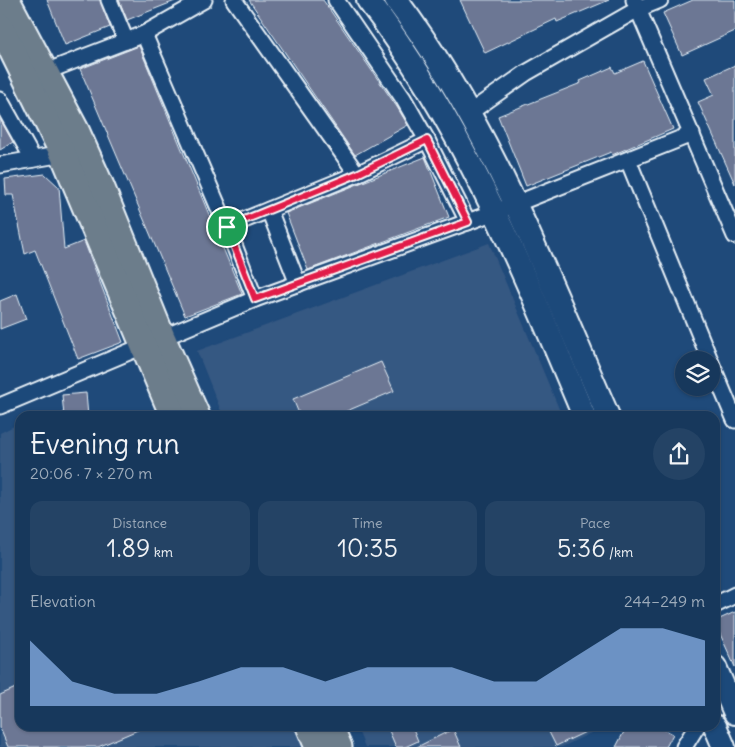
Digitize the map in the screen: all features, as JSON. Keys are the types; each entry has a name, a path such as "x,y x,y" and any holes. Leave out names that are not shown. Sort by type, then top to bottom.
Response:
{"main road":[{"path":"7,0 76,130 101,186 152,342 172,411"},
{"path":"368,0 411,60 505,208 606,411"},
{"path":"396,0 470,113 505,208 526,279 582,411"},
{"path":"0,26 152,342 194,411"},
{"path":"720,678 735,713"},
{"path":"311,731 318,747"},
{"path":"332,731 339,747"},
{"path":"717,731 724,747"}],"street":[{"path":"109,0 126,41"},
{"path":"45,72 144,34 204,0"},
{"path":"234,0 357,174"},
{"path":"336,0 404,98 468,222"},
{"path":"470,113 526,73 636,4 660,0"},
{"path":"636,4 692,134 731,215 735,236"},
{"path":"144,34 227,227 255,299"},
{"path":"0,100 33,159"},
{"path":"0,406 255,299 468,222 692,134"},
{"path":"227,227 357,174 427,140"},
{"path":"0,165 63,154"},
{"path":"628,160 707,351"},
{"path":"269,210 298,284"},
{"path":"720,383 735,420"},
{"path":"720,603 735,596"},
{"path":"684,747 694,731"}],"shaded area":[{"path":"489,243 560,411 221,411 197,351"},
{"path":"15,426 15,731 295,731 302,747 0,747 0,433"},
{"path":"358,731 595,731 562,747 365,747"}],"building":[{"path":"47,0 100,0 110,27 65,45"},
{"path":"119,0 174,0 175,1 127,20"},
{"path":"249,0 323,0 408,125 355,155"},
{"path":"460,0 609,0 557,22 556,19 485,53"},
{"path":"693,0 735,0 735,31 682,55 663,13"},
{"path":"139,46 242,294 185,316 80,69"},
{"path":"643,61 673,129 612,155 611,152 526,186 498,116 581,83 580,81 612,67 615,73"},
{"path":"735,65 735,184 698,102 714,95 706,78"},
{"path":"0,119 13,142 0,150"},
{"path":"425,157 449,217 308,270 286,213"},
{"path":"45,174 59,187 64,249 84,241 123,342 78,359 35,250 25,254 13,195 6,195 5,179"},
{"path":"17,294 26,319 0,329 0,301"},
{"path":"381,362 394,391 347,411 298,411 293,399"},
{"path":"86,393 88,411 64,411 62,395"},
{"path":"735,612 735,667 720,634 720,619"},
{"path":"15,688 15,731 135,731 98,747 8,747 0,728 0,695"},
{"path":"389,731 414,731 418,741 405,747 396,747"},
{"path":"449,731 454,731 461,747 417,747"},
{"path":"548,731 588,731 556,746"},
{"path":"624,731 667,731 673,734 666,747 616,747"}],"route":[{"path":"427,140 468,222 255,299 227,227 357,174 427,140"}]}
